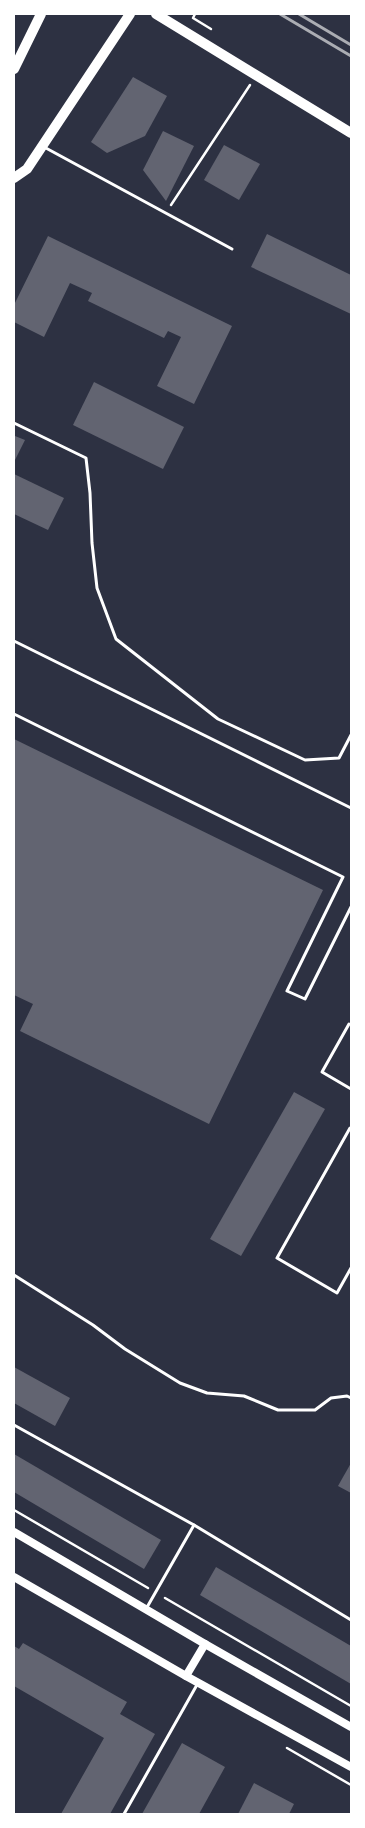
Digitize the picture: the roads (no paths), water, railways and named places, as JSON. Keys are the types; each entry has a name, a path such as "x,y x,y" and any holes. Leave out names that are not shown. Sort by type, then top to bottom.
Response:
{"main road":[{"path":"14,69 41,14"},
{"path":"14,178 27,168 130,14"},
{"path":"156,14 351,133"},
{"path":"14,1532 205,1644 351,1727"},
{"path":"14,1577 198,1683 351,1767"},
{"path":"186,1676 205,1644"}],"lane":[{"path":"42,146 232,250"},
{"path":"14,423 86,458 97,588 116,639 218,719 305,760 339,758 351,735"},
{"path":"14,641 351,808"},
{"path":"14,714 343,877 287,991 305,999 351,907"},
{"path":"350,1023 322,1072 351,1089"},
{"path":"351,1129 350,1128 276,1258 337,1293 351,1268"},
{"path":"14,1275 93,1325 125,1349 180,1383 200,1391 244,1396 278,1410 315,1410 331,1398 347,1396 351,1398"},
{"path":"14,1425 194,1525 351,1620"},
{"path":"146,1609 194,1525"},
{"path":"124,1814 198,1683"}],"railway":[{"path":"280,14 351,56"},
{"path":"299,14 351,45"}]}
